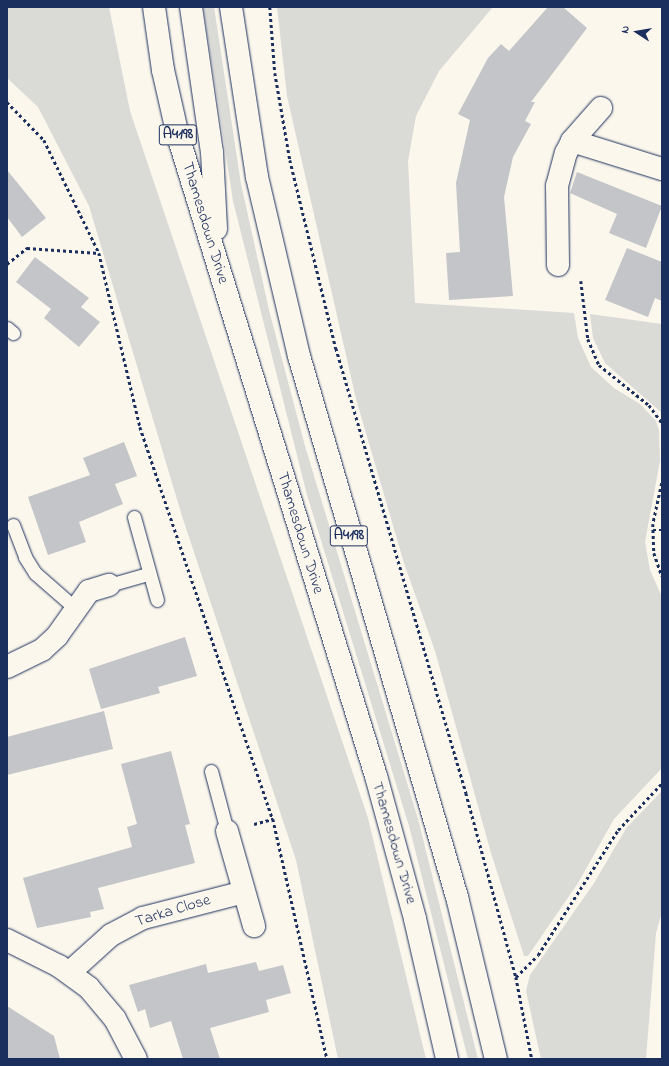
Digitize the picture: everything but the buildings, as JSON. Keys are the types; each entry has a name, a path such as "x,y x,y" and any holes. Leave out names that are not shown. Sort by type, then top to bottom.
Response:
{"main road":[{"name":"Thamesdown Drive","path":"154,7 163,70 178,136 376,776 415,919 447,1059"},
{"path":"191,7 212,152 217,260"},
{"name":"A4198","path":"231,7 257,177 298,356 457,897 496,1059"},
{"path":"558,265 557,186 566,153 572,141 601,108"},
{"path":"572,141 662,169"},
{"path":"7,667 29,659 42,650 57,636 89,591 109,585"},
{"path":"227,831 254,926"},
{"name":"Tarka Close","path":"70,972 111,935 143,918 244,892"},
{"path":"7,940 70,972 104,1002 126,1037 136,1059"}],"lane":[{"path":"134,517 148,574 157,600"},
{"path":"13,525 25,557 35,572 76,608"},
{"path":"109,585 148,574"},
{"path":"211,770 227,831"}],"path":[{"path":"270,7 275,73 290,160 334,340 462,779 516,977 532,1059"},
{"path":"7,102 44,140 99,253 140,427 272,819 327,1059"},
{"path":"7,264 27,248 99,253"},
{"path":"558,265 579,265 588,339 599,365 649,405 662,423"},
{"path":"662,483 653,530 654,553 662,576"},
{"path":"653,530 662,530"},
{"path":"516,977 538,955 618,830 662,783"}],"shaded area":[{"path":"7,7 109,7 130,111 368,818 426,1059 338,1059 296,860 182,516 89,206 38,107 7,78"},
{"path":"203,7 214,7 241,184 269,310 305,446 418,819 478,1059 468,1059 409,826 307,495 233,201"},
{"path":"277,7 493,7 439,71 416,116 408,161 415,303 574,313 578,338 591,367 614,388 640,404 656,421 659,430 660,461 645,542 650,570 662,597 662,768 614,819 578,883 528,956 524,956 491,853 435,651 404,563 356,399 287,96"},
{"path":"590,314 662,324 662,413 605,363 593,338"},
{"path":"662,791 662,912 656,933 646,1059 541,1059 526,991 530,975 594,883 627,827"}]}
